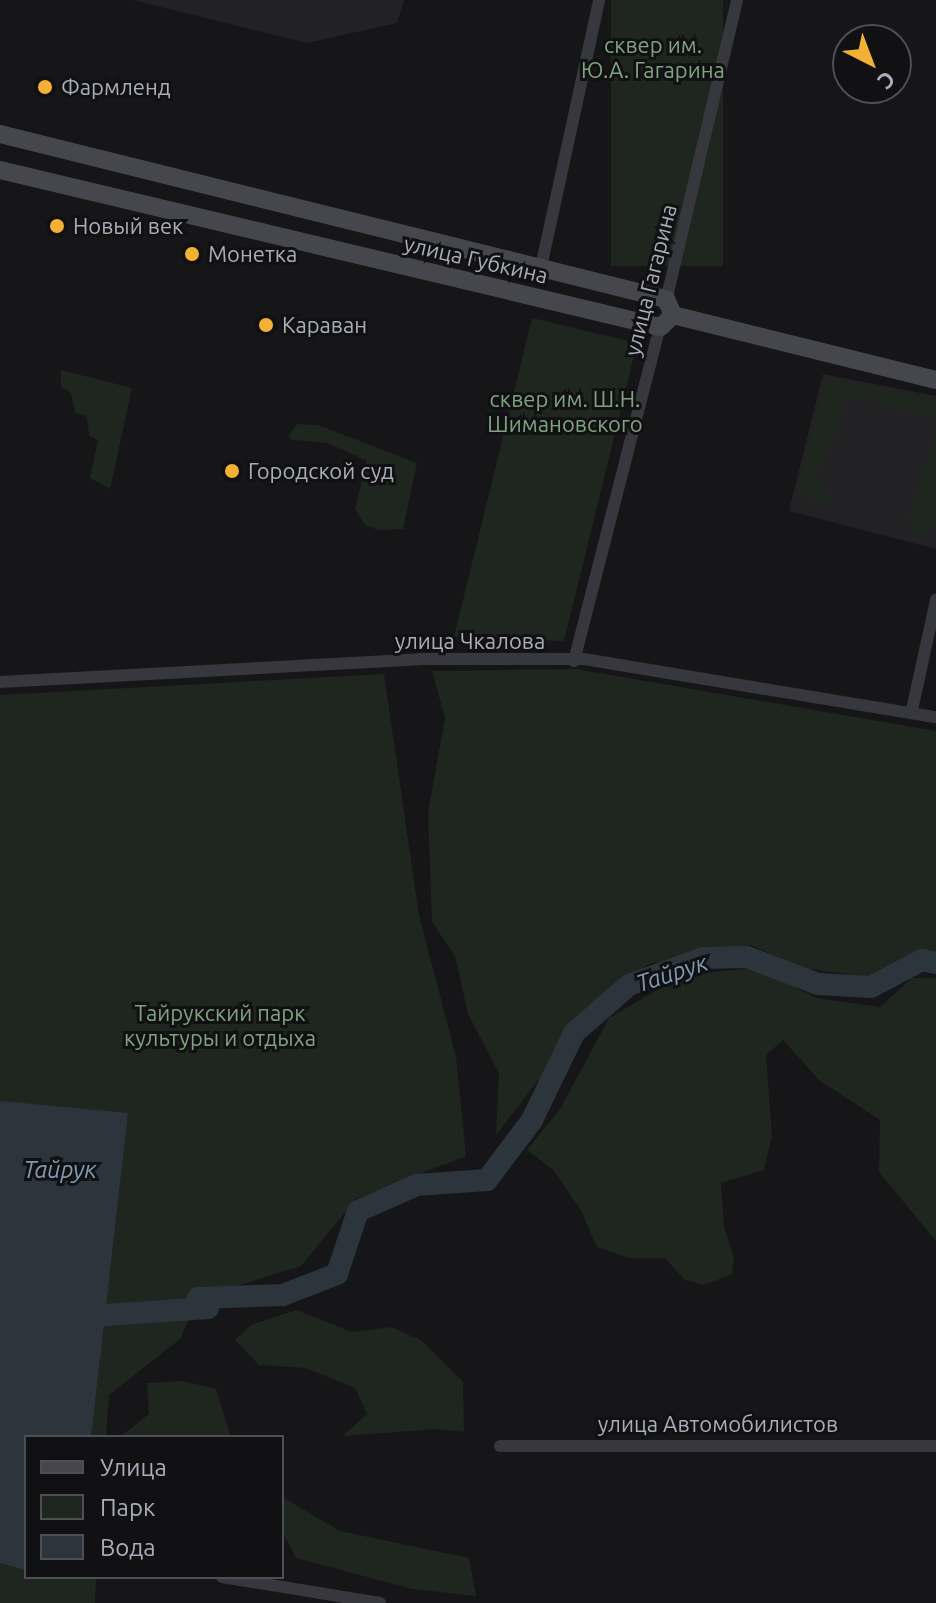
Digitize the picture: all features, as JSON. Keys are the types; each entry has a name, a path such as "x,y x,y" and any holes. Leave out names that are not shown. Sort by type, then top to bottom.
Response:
{"main road":[{"name":"улица Губкина","path":"0,134 541,267 666,314"},
{"name":"улица Губкина","path":"0,170 666,314 936,380"}],"street":[{"path":"541,267 599,0"},
{"name":"улица Гагарина","path":"574,661 666,314 737,0"},
{"path":"912,710 936,600"},
{"name":"улица Чкалова","path":"0,682 420,659 574,661 912,710 936,717"},
{"name":"улица Автомобилистов","path":"500,1446 936,1446"},
{"path":"234,1579 380,1603"}],"shaded area":[{"path":"132,0 404,0 397,23 307,43"},
{"path":"823,374 936,396 936,549 789,511"}],"green space":[{"name":"сквер им. Ю.А. Гагарина","path":"611,0 723,0 723,266 611,266"},
{"name":"сквер им. Ш.Н. Шимановского","path":"532,318 637,343 597,507 564,641 454,637"},
{"path":"61,370 132,388 110,489 90,478 98,440 89,435 87,417 75,412 71,393 61,387"},
{"path":"826,377 936,399 936,418 886,408 863,395 845,400 840,432 816,478 831,497 824,504 796,496"},
{"path":"297,424 318,425 417,463 403,529 378,530 365,525 355,509 367,461 328,443 293,440 288,437"},
{"path":"936,430 936,525 919,537 907,518"},
{"path":"576,669 936,731 936,956 906,958 879,978 801,968 751,945 649,964 602,998 496,1135 499,1073 468,1014 455,956 432,922 428,813 445,718 432,671"},
{"name":"Тайрукский парк культуры и отдыха","path":"384,674 419,915 456,1057 466,1156 356,1199 301,1266 198,1298 180,1339 109,1395 106,1435 24,1435 24,1579 96,1579 95,1603 0,1603 0,695"},
{"path":"754,968 817,998 880,1007 912,978 936,978 936,1241 879,1172 880,1120 819,1080 783,1040 766,1055 772,1136 764,1170 721,1183 724,1227 734,1258 732,1274 704,1285 685,1280 665,1258 629,1258 597,1247 581,1210 553,1170 527,1150 560,1109 609,1018 664,986 704,973"},
{"path":"296,1310 352,1332 391,1327 421,1340 463,1382 464,1432 436,1429 343,1436 367,1414 355,1388 305,1368 259,1365 235,1340 251,1325"},
{"path":"183,1381 216,1389 230,1435 123,1435 149,1414 147,1383"},
{"path":"284,1498 340,1531 469,1558 476,1596 412,1589 296,1558 284,1535"}],"water":[{"name":"Тайрук","path":"0,1101 128,1113 91,1435 24,1435 24,1569 0,1563"}],"waterway":[{"name":"Тайрук","path":"77,1317 208,1308 198,1298 283,1295 337,1274 358,1211 417,1185 487,1180 532,1120 574,1033 629,985 703,958 747,957 818,984 871,987 922,960 936,963"}],"place":[{"name":"Фармленд","path":"45,87"},
{"name":"Новый век","path":"57,226"},
{"name":"Монетка","path":"192,254"},
{"name":"Караван","path":"266,325"},
{"name":"Городской суд","path":"232,471"}]}
